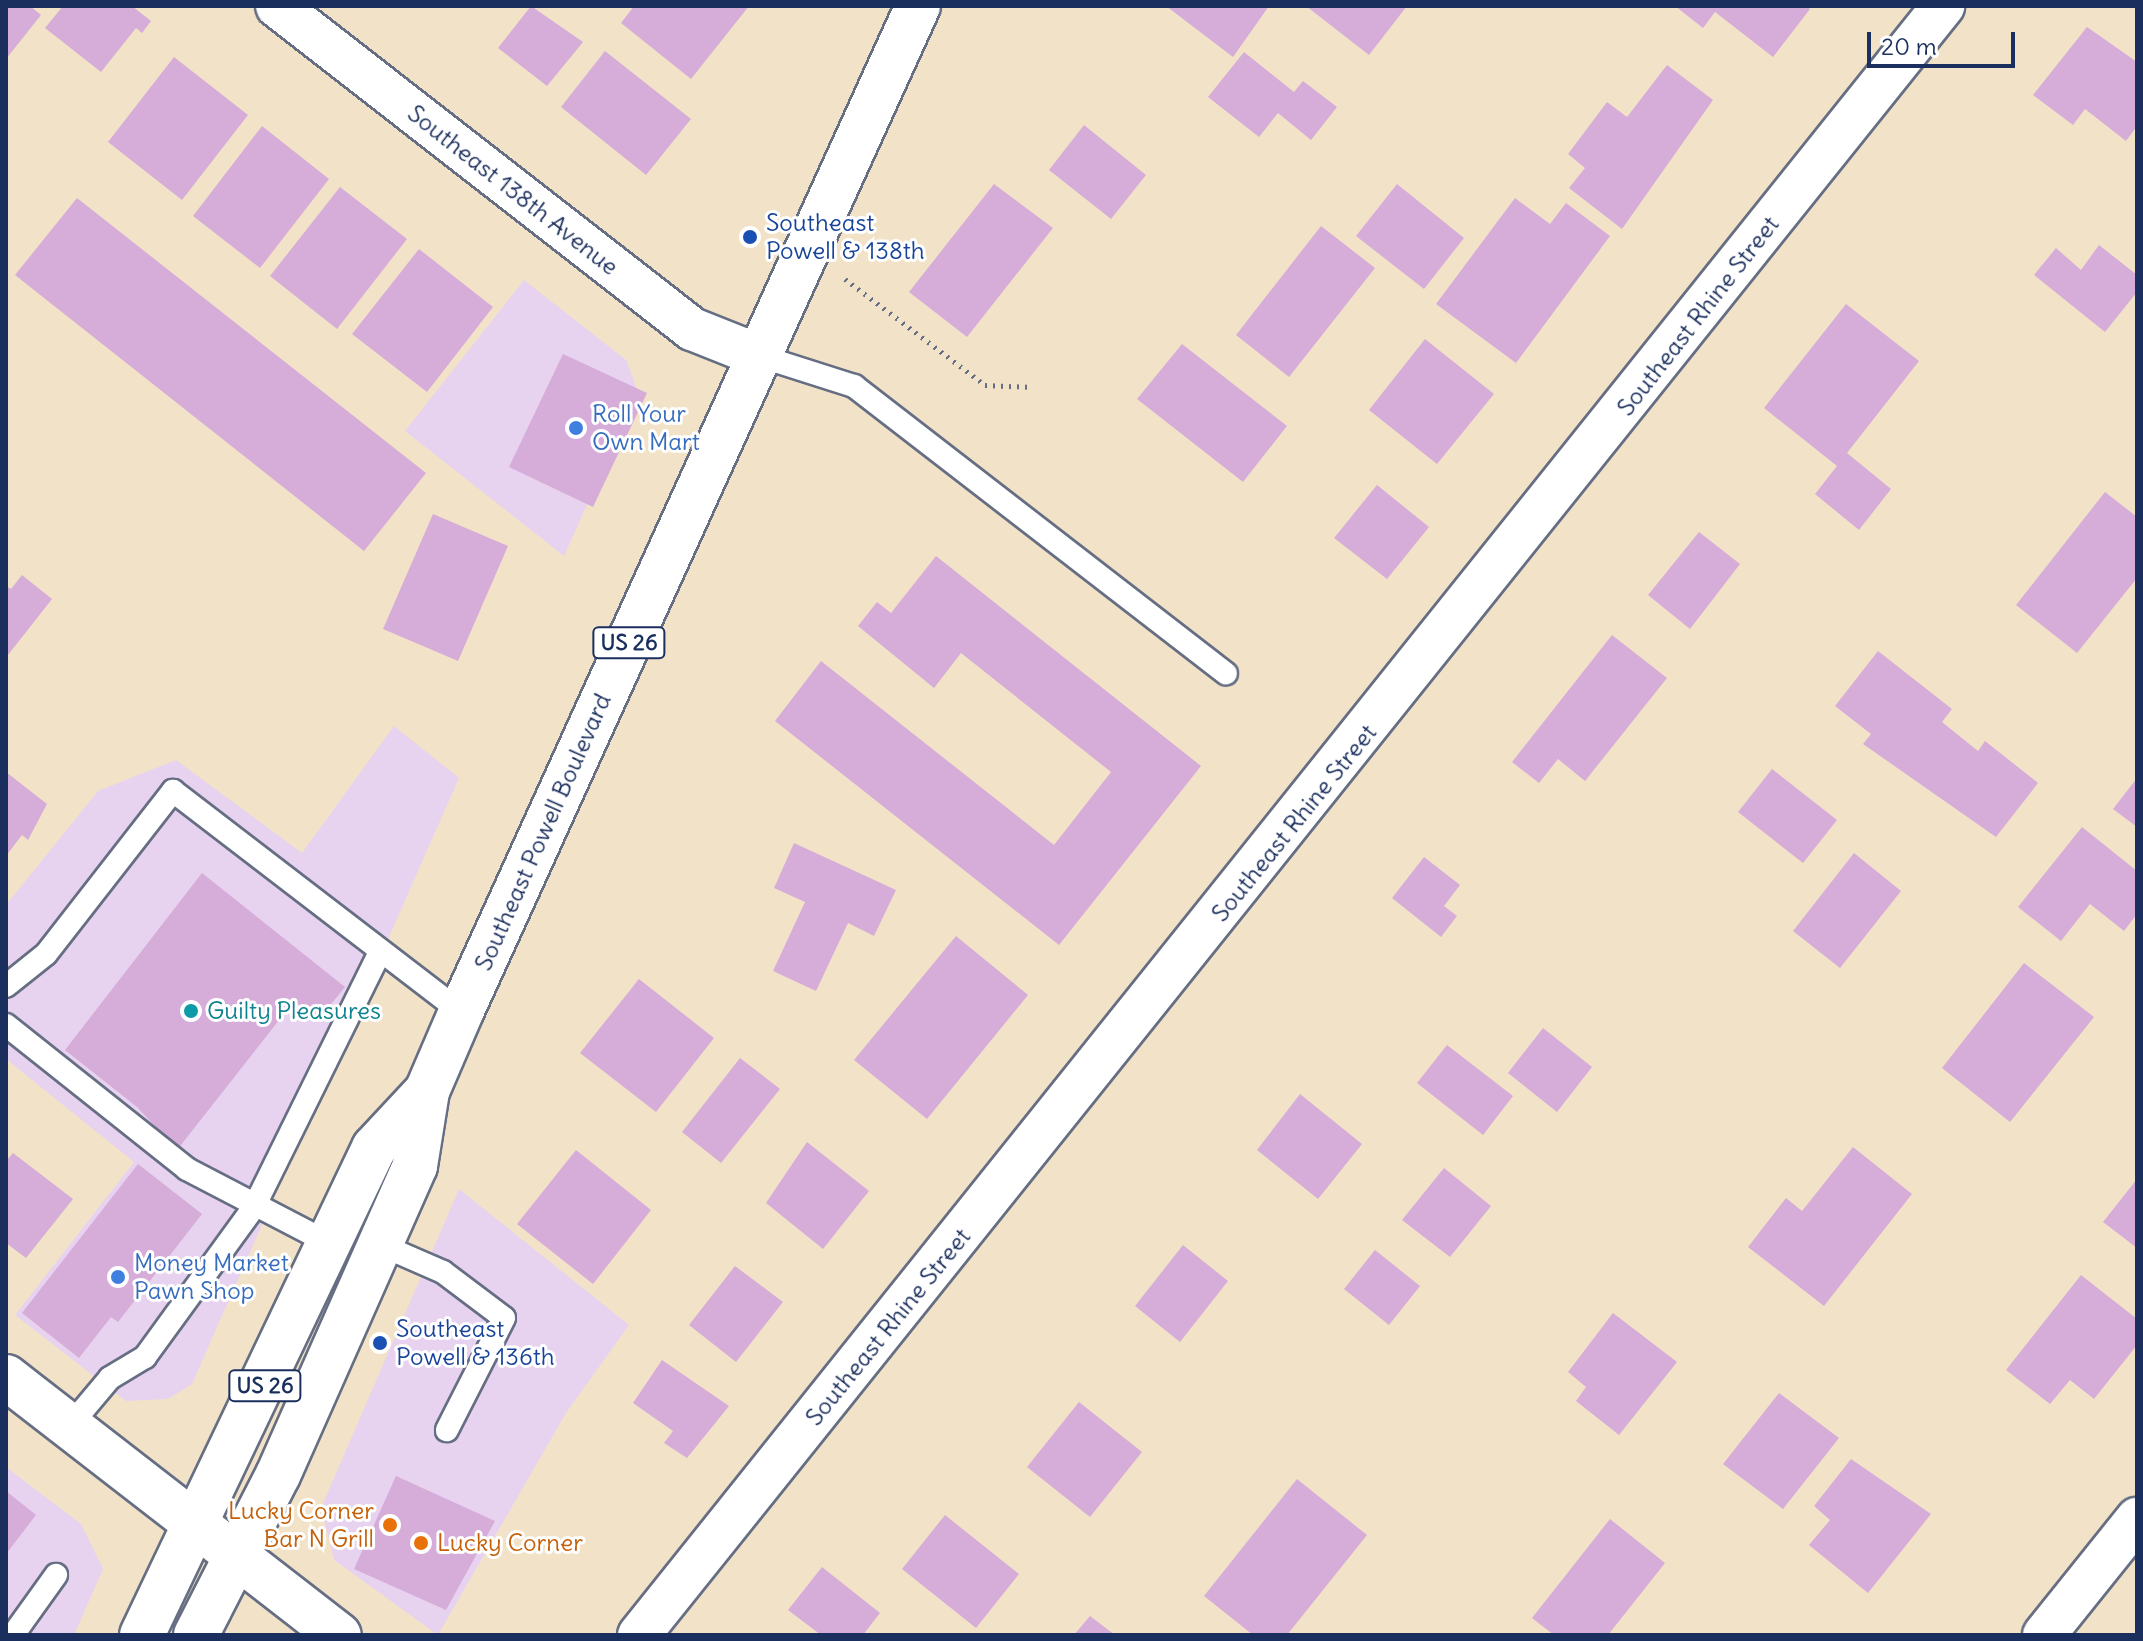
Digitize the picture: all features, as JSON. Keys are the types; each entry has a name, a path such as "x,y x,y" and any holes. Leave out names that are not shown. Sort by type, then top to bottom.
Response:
{"main road":[{"name":"Southeast Powell Boulevard","path":"196,1635 236,1557 381,1245 415,1166 427,1091 461,1012 810,250 918,6"},
{"name":"Southeast Powell Boulevard","path":"142,1635 331,1244 374,1148 427,1091"},
{"path":"6,1377 339,1635"}],"street":[{"name":"Southeast 138th Avenue","path":"277,6 692,329 760,356"},
{"name":"Southeast Rhine Street","path":"639,1635 1943,6"},
{"path":"2044,1635 2137,1519"}],"lane":[{"path":"760,356 854,386 1226,673"},
{"path":"6,986 46,954 173,791 379,954 461,1012"},
{"path":"68,1428 110,1378 145,1357 254,1207 379,954"},
{"path":"6,1025 187,1169 254,1207 331,1244"},
{"path":"381,1245 443,1272 504,1318 447,1430"},
{"path":"13,1635 56,1575"}],"path":[{"path":"810,250 985,385 1033,387"}],"shaded area":[{"path":"524,280 626,360 638,392 564,556 405,431"},
{"path":"394,726 459,778 192,1384 168,1399 126,1401 15,1315 134,1162 6,1059 6,905 98,791 176,760 302,853"},
{"path":"459,1189 629,1325 566,1413 438,1635 334,1560 321,1508"},
{"path":"6,1467 81,1524 103,1569 74,1635 6,1635"}],"building":[{"path":"6,6 30,6 41,15 6,59"},
{"path":"63,6 132,6 151,21 142,33 136,28 101,72 45,28"},
{"path":"531,6 583,42 547,86 498,48"},
{"path":"634,6 749,6 691,79 621,23"},
{"path":"1166,6 1269,6 1233,57"},
{"path":"1306,6 1407,6 1369,55"},
{"path":"1675,6 1806,6 1810,9 1773,57 1715,12 1703,28"},
{"path":"2087,27 2137,62 2137,126 2126,141 2085,109 2073,125 2033,95"},
{"path":"605,51 691,119 646,175 561,107"},
{"path":"1244,52 1294,92 1303,81 1337,107 1311,140 1278,113 1259,137 1208,97"},
{"path":"174,57 248,115 182,200 108,142"},
{"path":"1667,65 1713,100 1622,229 1569,188 1585,168 1568,154 1607,102 1627,117"},
{"path":"1084,125 1146,175 1111,219 1049,170"},
{"path":"262,126 329,179 260,268 193,216"},
{"path":"994,184 1053,228 967,337 909,292"},
{"path":"1397,184 1464,238 1424,289 1356,236"},
{"path":"340,187 407,239 337,329 270,276"},
{"path":"77,198 426,473 364,551 15,275"},
{"path":"1515,198 1550,224 1566,203 1610,236 1516,363 1436,304"},
{"path":"1321,226 1375,268 1289,377 1236,335"},
{"path":"2099,245 2137,275 2137,292 2105,332 2034,275 2056,248 2081,270"},
{"path":"419,249 493,307 427,392 352,334"},
{"path":"1846,304 1919,361 1847,453 1891,489 1859,530 1815,494 1837,466 1764,408"},
{"path":"1425,339 1494,394 1437,464 1369,410"},
{"path":"1182,344 1287,426 1243,482 1137,399"},
{"path":"563,354 647,393 593,507 509,467"},
{"path":"1377,485 1429,527 1387,579 1334,538"},
{"path":"2105,492 2137,517 2137,578 2077,653 2016,605"},
{"path":"433,514 508,546 458,661 383,629"},
{"path":"1699,532 1740,564 1690,629 1648,595"},
{"path":"936,556 1201,766 1059,945 775,721 821,661 1054,845 1111,772 961,653 934,688 858,626 877,602 891,613"},
{"path":"22,575 52,599 8,655 6,586 11,589"},
{"path":"1612,635 1667,678 1585,781 1558,759 1539,783 1512,762"},
{"path":"1878,651 1952,709 1942,722 1978,751 1985,741 2038,783 1996,837 1863,744 1871,734 1835,706"},
{"path":"1772,769 1837,820 1803,863 1738,812"},
{"path":"6,772 47,804 28,840 22,835 6,856"},
{"path":"2137,778 2137,827 2113,809"},
{"path":"2082,827 2137,871 2137,914 2124,931 2090,904 2061,941 2018,907"},
{"path":"794,843 896,890 874,936 848,923 816,991 773,971 805,902 774,888"},
{"path":"1854,853 1901,891 1840,968 1793,931"},
{"path":"1424,857 1460,885 1444,906 1457,916 1441,937 1392,898"},
{"name":"Guilty Pleasures","path":"202,873 345,987 318,1020 294,1001 177,1150 137,1107 65,1050"},
{"path":"956,936 1028,995 927,1119 854,1060"},
{"path":"2024,963 2094,1017 2010,1122 1942,1068"},
{"path":"639,979 714,1038 656,1112 580,1053"},
{"path":"1543,1028 1592,1067 1557,1112 1508,1073"},
{"path":"1447,1045 1513,1096 1483,1135 1417,1083"},
{"path":"740,1058 780,1089 721,1163 682,1132"},
{"path":"1300,1094 1362,1144 1318,1199 1257,1150"},
{"path":"807,1142 869,1191 823,1249 766,1203"},
{"path":"1853,1147 1912,1194 1824,1306 1748,1247 1786,1198 1802,1211"},
{"path":"576,1150 651,1210 593,1284 517,1224"},
{"path":"13,1153 73,1199 26,1258 6,1243 6,1161"},
{"path":"138,1164 202,1214 118,1322 111,1317 79,1358 22,1313"},
{"path":"1444,1168 1491,1206 1450,1257 1402,1220"},
{"path":"2137,1179 2137,1248 2103,1222"},
{"path":"1183,1245 1228,1281 1180,1342 1135,1306"},
{"path":"1375,1250 1420,1286 1389,1325 1344,1289"},
{"path":"735,1266 783,1302 736,1362 689,1325"},
{"path":"2081,1275 2137,1319 2137,1345 2094,1399 2070,1380 2050,1404 2006,1370"},
{"path":"1613,1313 1677,1362 1619,1435 1576,1401 1586,1387 1568,1372"},
{"path":"662,1360 729,1406 687,1458 664,1443 673,1431 633,1403"},
{"path":"1779,1393 1839,1438 1783,1509 1723,1464"},
{"path":"1079,1402 1142,1452 1090,1517 1027,1467"},
{"path":"1851,1459 1931,1514 1868,1593 1809,1545 1830,1520 1814,1506"},
{"name":"Lucky Corner","path":"396,1476 495,1521 446,1610 354,1569"},
{"path":"1297,1479 1367,1535 1287,1635 1253,1635 1204,1596"},
{"path":"6,1491 36,1515 6,1554"},
{"path":"945,1515 1019,1574 976,1628 902,1569"},
{"path":"1610,1519 1665,1563 1608,1635 1554,1635 1532,1618"},
{"path":"822,1567 880,1613 863,1635 821,1635 788,1610"},
{"path":"1090,1616 1115,1635 1074,1635"}],"place":[{"name":"Southeast Powell & 138th","path":"750,237"},
{"name":"Roll Your Own Mart","path":"576,428"},
{"name":"Guilty Pleasures","path":"191,1011"},
{"name":"Money Market Pawn Shop","path":"118,1277"},
{"name":"Southeast Powell & 136th","path":"380,1343"},
{"name":"Lucky Corner Bar N Grill","path":"390,1525"},
{"name":"Lucky Corner","path":"421,1543"}]}
